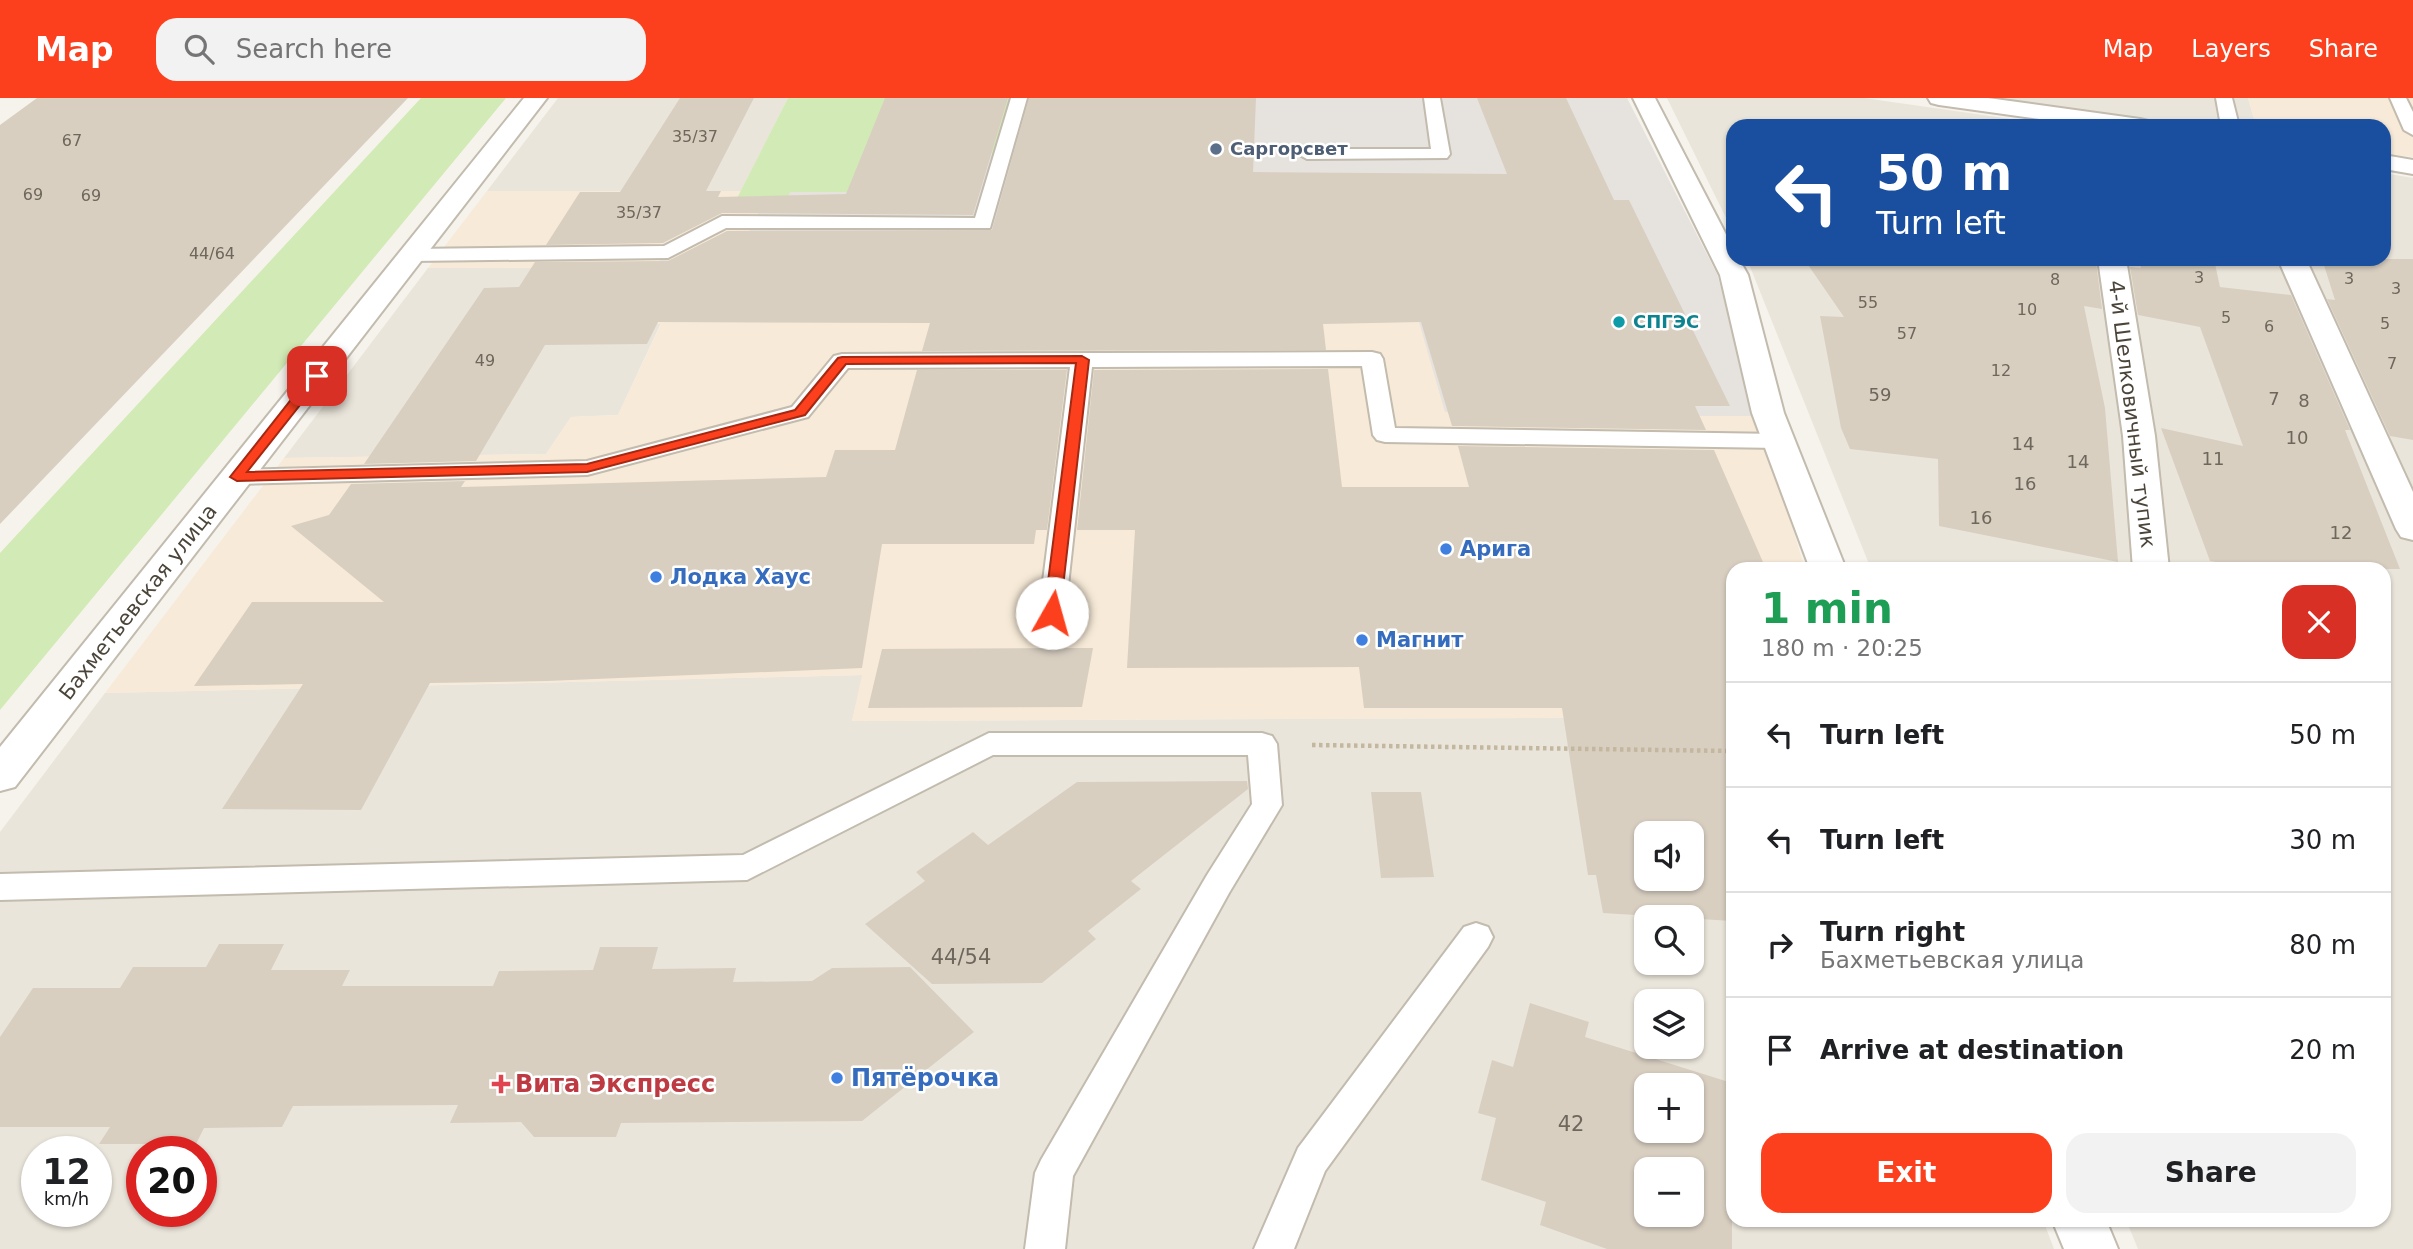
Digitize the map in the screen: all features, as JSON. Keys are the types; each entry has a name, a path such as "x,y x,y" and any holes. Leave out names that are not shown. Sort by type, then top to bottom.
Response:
{"street":[{"name":"Бахметьевская улица","path":"0,776 536,98"},
{"path":"1644,98 1726,259"},
{"path":"1939,98 2072,119"},
{"path":"2391,163 2413,167"},
{"path":"1729,266 1734,275 1768,413 1825,562"},
{"name":"4-й Шелковичный тупик","path":"2113,266 2139,436 2150,562"},
{"path":"2295,266 2413,529"},
{"path":"2082,1227 2091,1249"}],"lane":[{"path":"412,255 668,252 722,222 983,223 1019,98"},
{"path":"1307,154 1441,154 1432,98"},
{"path":"2224,98 2228,119"},
{"path":"2398,98 2413,130"},
{"path":"237,477 587,468 800,412 842,360 1372,359 1385,435 1779,441"},
{"path":"1052,613 1082,360"},
{"path":"0,887 747,867 989,744 1262,744 1267,804 1218,884 1054,1173 1045,1249"},
{"path":"1275,1249 1311,1160 1476,937"}],"path":[{"path":"1262,744 1726,751"}],"shaded area":[{"path":"558,98 788,98 741,191 487,191"},
{"path":"1015,98 1627,98 1717,274 1758,416 1570,416 1445,412 1408,284 648,283 660,260 707,258 747,235 759,212 789,192 901,192"},
{"path":"1667,98 1864,98 2012,119 1726,119 1726,218"},
{"path":"1995,98 2248,98 2254,119 2146,119"},
{"path":"2248,98 2413,98 2413,157 2391,154 2391,119 2254,119"},
{"path":"2391,174 2413,178 2413,1249 2138,1249 2129,1227 2391,1227 2391,562 1868,562 1750,266 2391,266"},
{"path":"487,191 741,191 730,212 759,212 747,235 656,267 428,268"},
{"path":"656,267 625,323 661,323 618,415 571,417 546,454 284,458 428,268"},
{"path":"1409,284 1570,416 1758,416 1803,562 1726,562 1726,717 852,721 862,675 105,693 284,458 546,454 571,417 618,415 661,324 624,323"},
{"path":"863,675 852,721 1726,717 1726,1227 2046,1227 2054,1249 0,1249 0,832 105,693"}],"green space":[{"path":"421,98 506,98 0,710 0,553"},
{"path":"788,98 1015,98 997,153 961,153 901,192 790,192 781,212 730,212"}],"building":[{"path":"37,98 408,98 0,524 0,125"},
{"path":"680,98 754,98 706,191 721,191 718,197 846,194 885,98 1008,98 973,215 722,213 663,243 546,245 580,192 620,192"},
{"path":"1029,98 1256,98 1253,172 1507,174 1477,98 1566,98 1614,200 1629,200 1730,406 1695,406 1706,430 1452,426 1421,322 1323,324 1326,350 922,351 930,323 658,322 647,344 545,345 476,461 364,464 484,288 519,287 535,262 668,261 727,231 992,230"},
{"path":"2391,259 2413,259 2413,440 2390,436 2327,299 2335,300 2324,266 2391,266"},
{"path":"1809,266 2097,266 2102,309 2084,306 2105,408 2118,562 1939,526 1938,459 1850,449 1841,428 1820,316 1844,317"},
{"path":"2216,266 2220,287 2291,295 2350,430 2345,430 2400,569 2391,569 2391,562 2210,561 2161,428 2243,446 2200,327 2138,315 2130,267"},
{"name":"Арига","path":"1328,369 1342,487 1469,487 1458,446 1714,450 1763,562 1726,562 1726,921 1704,919 1704,905 1634,905 1634,915 1603,913 1596,875 1588,875 1562,708 1364,708 1359,667 1127,668 1135,530 1077,530 1094,370"},
{"path":"917,370 1067,370 1047,530 1036,530 1034,544 882,544 862,668 430,683 361,810 222,809 303,684 194,686 252,602 384,602 291,526 329,515 351,484 465,481 461,487 826,477 835,450 895,450"},
{"path":"1093,648 1082,707 868,708 882,649"},
{"path":"1247,781 1248,789 1131,881 1141,889 1088,931 1096,939 1042,983 932,984 865,924 925,881 916,872 973,832 988,845 1077,782"},
{"path":"1371,792 1421,792 1434,877 1381,878"},
{"path":"219,944 284,944 271,970 350,970 342,986 493,986 499,971 593,970 600,947 658,947 652,969 736,968 733,982 812,981 832,968 910,967 974,1032 862,1121 621,1123 616,1137 534,1137 521,1122 450,1123 458,1105 293,1106 282,1127 204,1128 200,1136 126,1136 126,1144 112,1144 112,1136 104,1136 110,1127 0,1127 0,1037 33,988 120,988 133,967 206,967"},
{"path":"1530,1003 1589,1022 1585,1037 1634,1052 1634,1059 1655,1059 1700,1073 1634,1073 1634,1143 1704,1143 1704,1074 1726,1081 1726,1227 1732,1227 1732,1249 1607,1249 1540,1225 1546,1202 1481,1180 1496,1118 1478,1113 1492,1060 1513,1067"}],"place":[{"name":"Саргорсвет","path":"1216,149"},
{"name":"СПГЭС","path":"1619,322"},
{"name":"Арига","path":"1446,549"},
{"name":"Лодка Хаус","path":"656,577"},
{"name":"Магнит","path":"1362,640"},
{"name":"Пятёрочка","path":"837,1078"},
{"name":"Вита Экспресс","path":"501,1084"}],"route":[{"path":"317,376 237,477 587,468 800,412 842,360 1082,360 1052,613"}]}
